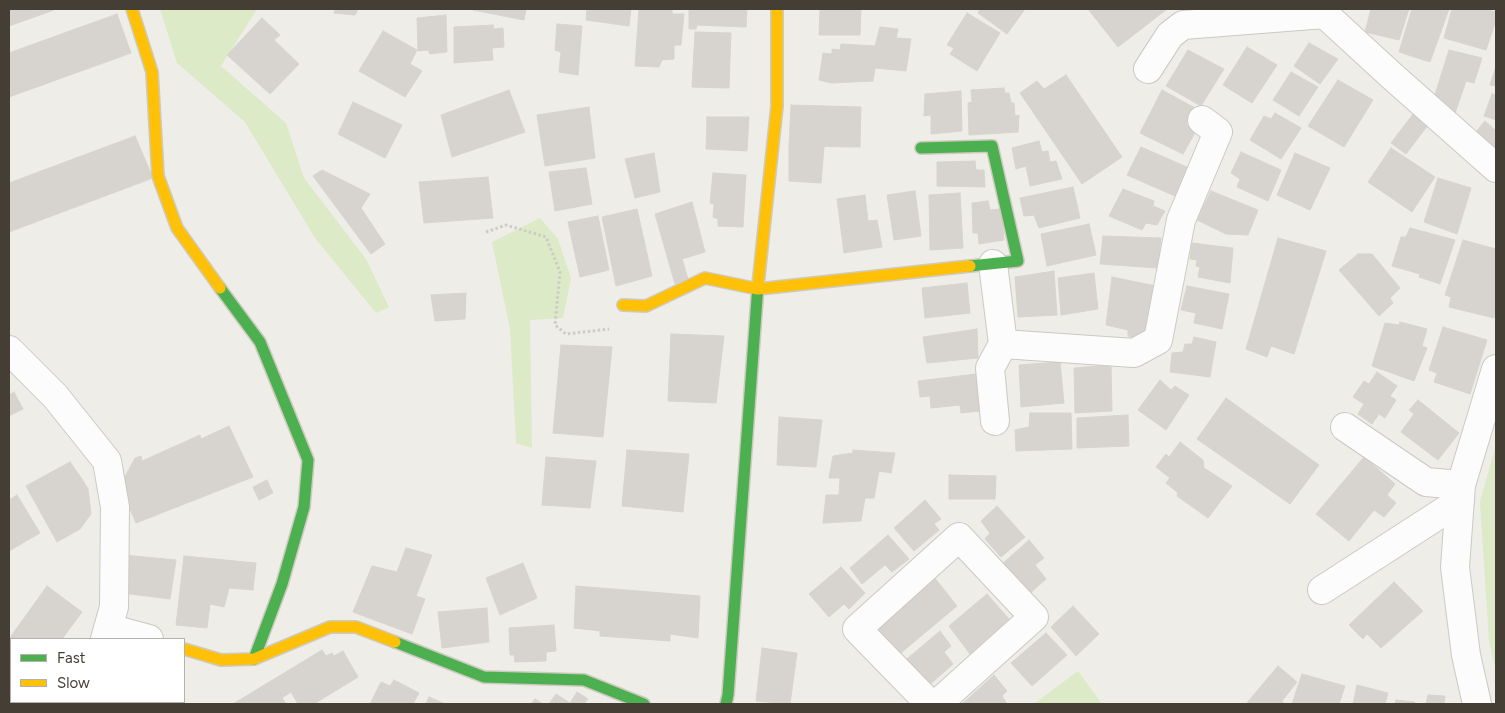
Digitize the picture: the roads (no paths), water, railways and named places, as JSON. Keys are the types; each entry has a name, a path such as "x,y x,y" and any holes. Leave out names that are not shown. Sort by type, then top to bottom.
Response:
{"street":[{"path":"132,9 152,72 158,176 177,228 260,342 308,460 304,508 282,584 254,659"},
{"path":"726,704 730,676 758,289 776,106 777,9"},
{"path":"1148,69 1170,35 1183,25 1322,12 1496,168"},
{"path":"1003,344 1134,353 1158,340 1181,220 1218,132 1202,120"},
{"path":"623,305 646,306 706,278 758,289 1018,261 992,146 921,148"},
{"path":"993,264 1003,344 990,368 996,421"},
{"path":"9,350 55,396 107,460 115,507 114,607 107,633 142,638"},
{"path":"1477,704 1466,655 1455,567 1461,493 1496,369"},
{"path":"1346,427 1426,482 1461,493"},
{"path":"1322,590 1461,493"},
{"path":"930,704 857,628 959,537 1034,617 937,704"},
{"path":"185,649 221,660 254,659 330,627 356,627 484,677 584,680 644,704"}]}
